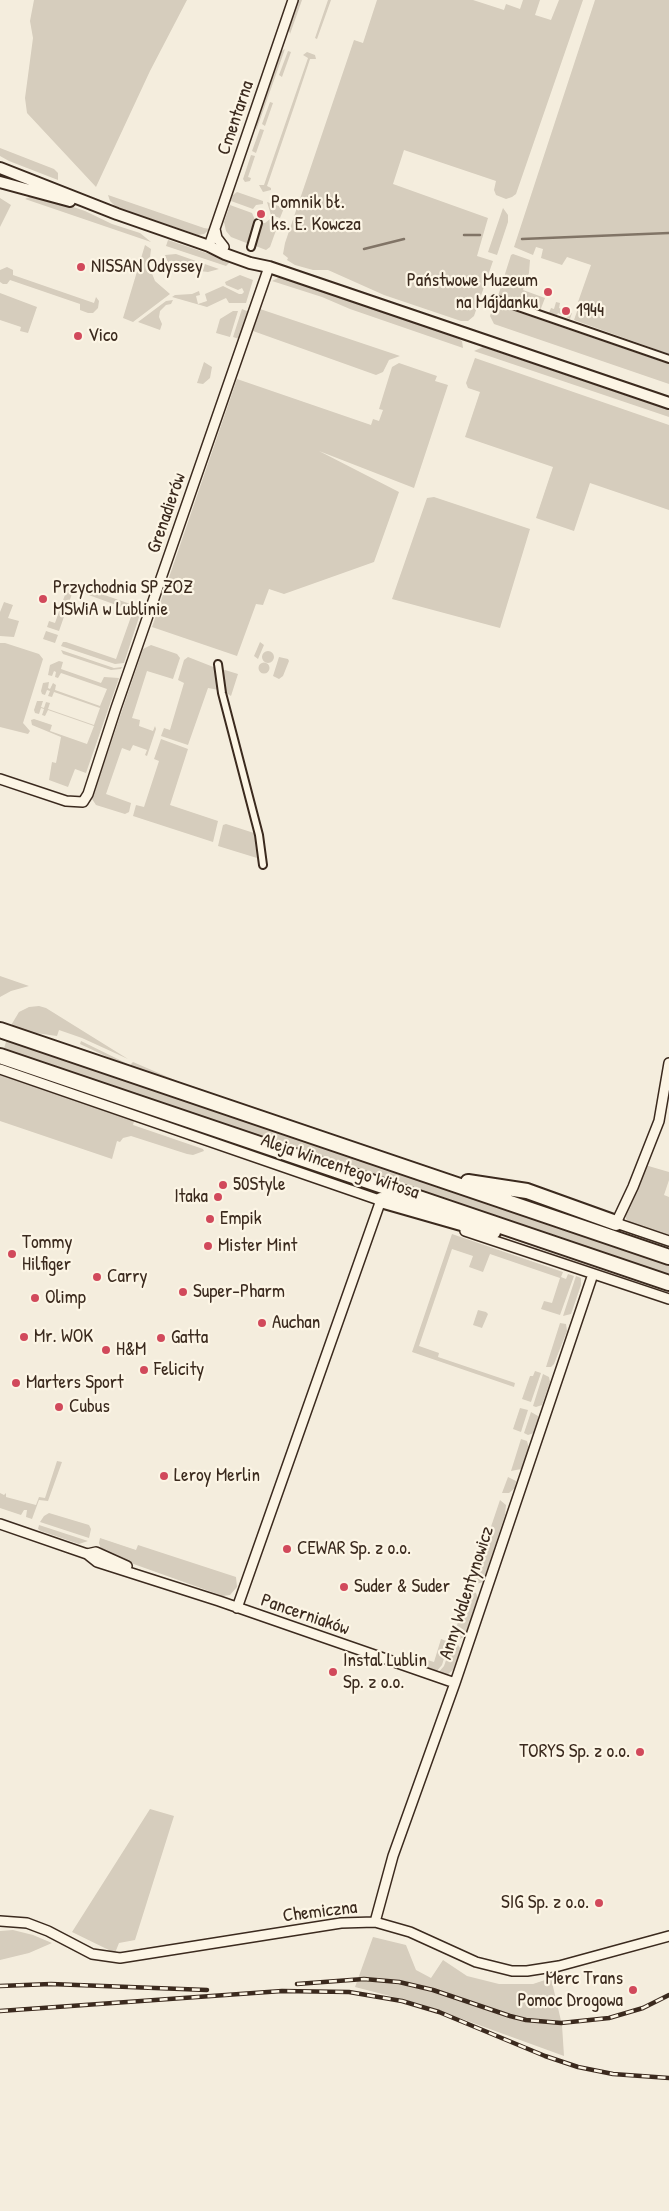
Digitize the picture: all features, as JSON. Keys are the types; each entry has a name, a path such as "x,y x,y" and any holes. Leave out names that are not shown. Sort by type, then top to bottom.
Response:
{"main road":[{"name":"Aleja Wincentego Witosa","path":"0,1030 669,1256"},
{"name":"Aleja Wincentego Witosa","path":"4,1064 669,1282"},
{"path":"213,1093 281,1124"},
{"path":"435,1177 527,1192 616,1223"},
{"path":"381,1200 502,1235 560,1246"}],"street":[{"name":"Cmentarna","path":"209,246 293,0"},
{"path":"0,168 116,214 209,246 250,263 269,267 669,402"},
{"path":"0,182 116,214"},
{"path":"251,247 258,224"},
{"path":"214,229 217,238 224,247"},
{"path":"209,246 224,247 260,259 269,267"},
{"name":"Grenadierów","path":"0,779 66,801 83,802 88,794 269,267"},
{"path":"494,299 669,359"},
{"path":"218,664 222,693 259,835 263,864"},
{"path":"669,1062 659,1121 633,1187 616,1223 669,1241"},
{"name":"Aleja Wincentego Witosa","path":"4,1064 381,1200 669,1299"},
{"path":"237,1608 381,1200"},
{"name":"Anny Walentynowicz","path":"375,1922 393,1856 455,1683 594,1274"},
{"name":"Pancerniaków","path":"0,1524 87,1554 98,1562 138,1576 144,1576 455,1683"},
{"name":"Chemiczna","path":"0,1921 27,1923 48,1931 92,1954 120,1958 332,1924 375,1922 410,1932 476,1962 512,1971 527,1971 559,1966 669,1936"}],"shaded area":[{"path":"34,0 187,0 150,71 96,187 27,113 25,98 33,38 30,21"},
{"path":"298,0 302,0 290,34 288,27"},
{"path":"328,0 331,0 317,39 315,38"},
{"path":"377,0 473,0 504,10 506,4 520,9 523,0 540,0 535,15 551,20 559,0 583,0 516,194 506,199 496,195 494,190 496,181 404,150 393,184 488,218 477,256 493,261 474,316 468,321 461,321 384,295 328,270 313,270 295,265 287,260 288,258 283,254 285,243 354,40 363,43"},
{"path":"595,0 669,0 669,354 574,320 591,265 567,257 562,265 541,258 543,249 536,247 533,255 514,247"},
{"path":"285,49 256,131 257,119 280,52"},
{"path":"288,51 291,52 282,77 279,75"},
{"path":"307,52 315,55 316,59 310,59 267,186 271,190 263,192 259,185 264,185 308,58 303,55"},
{"path":"270,102 273,103 265,126 262,124"},
{"path":"260,129 264,130 256,153 252,151"},
{"path":"0,148 54,169 58,173 58,180 9,161 0,156"},
{"path":"251,155 255,156 248,177 251,178 250,181 245,182 243,179"},
{"path":"237,192 263,201 263,204 256,205 253,209 231,201 233,195"},
{"path":"108,195 210,229 204,234 198,235 116,207 110,201"},
{"path":"31,196 44,197 85,211 112,224 140,233 151,242 25,199"},
{"path":"0,198 11,205 0,227"},
{"path":"267,202 284,208 280,218 271,215"},
{"path":"230,205 252,213 256,222 249,244 231,237 226,231 224,222"},
{"path":"503,208 508,215 508,222 497,255 488,252"},
{"path":"270,219 279,222 270,247 266,250 253,245 260,223 265,223"},
{"path":"168,240 227,260 229,263 226,266 166,246"},
{"path":"145,245 151,249 149,266 155,281 170,294 133,322 123,318"},
{"path":"176,254 219,269 208,272 175,268 169,265 165,255"},
{"path":"511,255 530,260 529,273 523,290 545,298 540,311 498,296"},
{"path":"7,267 13,270 13,275 94,303 96,297 99,301 98,308 93,313 88,313 80,310 80,304 10,280 7,284 3,284 0,282 0,270"},
{"path":"240,275 253,280 246,303 229,303 226,298 207,307 172,297 199,291 200,295 196,296 198,304 207,301 205,294 223,286 242,294 244,292 242,288 238,290 226,285 225,282"},
{"path":"280,277 457,338 462,341 463,348 272,281"},
{"path":"0,293 37,307 28,333 20,331 21,327 0,320"},
{"path":"173,300 171,304 166,305 160,311 159,317 162,324 160,330 138,322 166,301"},
{"path":"556,302 560,303 559,308 572,313 570,319 558,313 557,315 549,313 551,308 554,309"},
{"path":"494,304 669,364 669,384 494,324 490,316"},
{"path":"242,309 249,312 241,339 239,339 233,337"},
{"path":"260,309 400,356 389,360 383,372 376,375 253,331"},
{"path":"233,311 238,311 230,337 216,333 220,319"},
{"path":"483,347 669,410 669,417 474,351"},
{"path":"475,358 669,425 669,510 590,483 574,531 536,518 553,467 465,437 480,392 468,388 466,383"},
{"path":"204,362 212,367 210,378 203,384 197,383"},
{"path":"399,363 437,376 435,381 448,385 414,488 319,451 399,492 374,562 284,594 269,589 263,605 256,604 237,656 152,627 237,379 371,425 373,419 379,421 383,410 379,409 392,367"},
{"path":"434,497 530,529 500,628 392,599 427,498"},
{"path":"67,589 73,591 59,631 47,627 49,621 55,623"},
{"path":"87,589 142,608 124,663 115,664 61,646 63,642 66,642 116,659 133,611 83,593 81,599 79,598 80,592"},
{"path":"4,602 13,605 8,618 19,621 14,637 0,636 0,612"},
{"path":"46,631 58,635 55,643 43,639"},
{"path":"260,642 264,645 258,659 254,656"},
{"path":"0,643 39,654 43,659 23,723 30,731 28,734 0,727"},
{"path":"151,645 177,654 180,658 173,679 147,671 132,718 140,720 139,726 153,731 155,726 156,729 147,756 145,755 147,750 133,745 130,751 122,748 106,794 131,803 129,812 125,814 96,805 92,799 143,649"},
{"path":"61,650 114,668 122,667 121,669 111,670 63,654"},
{"path":"268,651 274,657 268,663 262,657"},
{"path":"188,657 216,668 219,690 208,688 188,745 161,736 164,728 170,730 184,683 178,680 184,660"},
{"path":"279,657 289,661 283,676 279,679 273,676"},
{"path":"59,661 63,662 61,669 101,683 104,677 119,678 86,773 75,769 68,787 49,780 52,762 56,763 61,737 32,725 31,720 34,719 52,725 50,731 87,744 94,726 48,710 45,716 42,715 44,709 41,708 39,714 35,713 37,701 43,701 41,707 44,708 46,702 50,703 48,709 94,725 100,708 54,692 52,697 48,696 50,691 47,690 45,695 42,694 43,683 49,682 48,688 50,689 53,683 56,685 55,690 100,706 107,689 61,673 58,678 55,677 56,672 54,671 52,676 48,675 50,665"},
{"path":"264,662 270,668 264,674 258,668"},
{"path":"225,670 238,674 231,696 225,692 221,671"},
{"path":"161,739 188,749 170,805 218,821 213,842 133,816 136,805 144,807 159,761 154,759"},
{"path":"226,824 254,833 257,858 218,846 223,825"},
{"path":"0,976 29,986 11,991 0,997"},
{"path":"39,1006 46,1008 128,1059 82,1038 59,1030 57,1036 22,1031 10,1027 19,1012 29,1007"},
{"path":"7,1039 669,1261 669,1277 3,1051"},
{"path":"81,1041 130,1065 133,1062 205,1093 133,1069 80,1044"},
{"path":"0,1062 495,1229 423,1210 0,1066"},
{"path":"0,1075 109,1110 134,1121 133,1125 203,1149 204,1151 193,1155 187,1154 131,1136 123,1138 120,1142 117,1141 112,1159 0,1121"},
{"path":"645,1165 669,1172 669,1180 664,1195 669,1197 669,1237 632,1224 626,1219 625,1215"},
{"path":"601,1221 669,1246 669,1251 631,1238 604,1226"},
{"path":"452,1234 563,1272 561,1277 566,1279 568,1274 574,1276 560,1315 541,1309 544,1301 552,1303 560,1278 490,1254 483,1272 469,1267 473,1256 452,1249 419,1346 439,1353 438,1357 515,1383 514,1387 412,1352"},
{"path":"493,1236 669,1291 669,1294"},
{"path":"576,1276 581,1278 581,1285 571,1314 563,1316"},
{"path":"478,1310 488,1314 482,1328 473,1325"},
{"path":"560,1323 566,1324 567,1331 554,1364 551,1367 546,1367"},
{"path":"535,1371 541,1373 531,1402 522,1399 530,1376 533,1376"},
{"path":"543,1374 549,1377 550,1382 542,1405 536,1407 533,1406"},
{"path":"520,1408 528,1410 521,1432 513,1429"},
{"path":"531,1412 538,1416 538,1421 534,1433 528,1435 524,1433"},
{"path":"521,1439 527,1441 529,1449 521,1469 511,1471"},
{"path":"57,1461 62,1462 48,1501 39,1500 32,1519 26,1517 27,1510 24,1510 21,1515 0,1508 0,1493 4,1495 6,1493 6,1497 36,1505 39,1497 45,1498"},
{"path":"508,1477 516,1481 515,1488 509,1493 502,1493"},
{"path":"500,1500 506,1505 505,1515 483,1582 472,1583"},
{"path":"49,1513 89,1525 91,1529 89,1538 40,1522"},
{"path":"39,1525 88,1541 79,1544 41,1531 38,1529"},
{"path":"100,1538 136,1550 138,1545 236,1577 237,1587 230,1595 223,1596 128,1562 101,1549"},
{"path":"469,1590 476,1593 478,1598 465,1636 460,1639 453,1637"},
{"path":"441,1639 449,1642 442,1665 436,1672 418,1667 418,1657 434,1662"},
{"path":"452,1643 458,1645 461,1649 453,1670 447,1675 438,1673 444,1666"},
{"path":"150,1809 174,1816 135,1940 119,1943 115,1953 72,1932"},
{"path":"13,1930 33,1935 52,1943 29,1953 0,1960 0,1931"},
{"path":"373,1937 406,1945 416,1970 431,1978 443,1960 467,1976 499,1984 533,1984 551,1978 562,2025 564,2056 421,2004 355,1987"}],"waterway":[{"path":"522,239 669,233"},
{"path":"464,235 480,235"},
{"path":"364,249 404,239"}],"railway":[{"path":"297,1984 364,1979 399,1982 433,1990 510,2016 526,2020 561,2023 609,2018 643,2008 669,1995"},
{"path":"0,1986 51,1984 207,1990"},
{"path":"0,2011 282,1991 349,1992 402,2001 439,2012 545,2056 578,2067 613,2074 669,2078"}],"place":[{"name":"Pomnik bł. ks. E. Kowcza","path":"261,214"},
{"name":"NISSAN Odyssey","path":"81,267"},
{"name":"Państwowe Muzeum na Majdanku","path":"548,292"},
{"name":"1944","path":"566,311"},
{"name":"Vico","path":"78,336"},
{"name":"Przychodnia SP ZOZ MSWiA w Lublinie","path":"43,599"},
{"name":"50Style","path":"223,1185"},
{"name":"Itaka","path":"218,1197"},
{"name":"Empik","path":"210,1219"},
{"name":"Mister Mint","path":"208,1246"},
{"name":"Tommy Hilfiger","path":"12,1254"},
{"name":"Carry","path":"97,1277"},
{"name":"Super-Pharm","path":"183,1292"},
{"name":"Olimp","path":"35,1298"},
{"name":"Auchan","path":"262,1323"},
{"name":"Mr. WOK","path":"24,1337"},
{"name":"Gatta","path":"161,1338"},
{"name":"H&M","path":"106,1350"},
{"name":"Felicity","path":"144,1370"},
{"name":"Marters Sport","path":"16,1383"},
{"name":"Cubus","path":"59,1407"},
{"name":"Leroy Merlin","path":"164,1476"},
{"name":"CEWAR Sp. z o.o.","path":"287,1549"},
{"name":"Suder & Suder","path":"344,1587"},
{"name":"Instal Lublin Sp. z o.o.","path":"333,1672"},
{"name":"TORYS Sp. z o.o.","path":"640,1752"},
{"name":"SIG Sp. z o.o.","path":"599,1903"},
{"name":"Merc Trans Pomoc Drogowa","path":"633,1990"}]}
